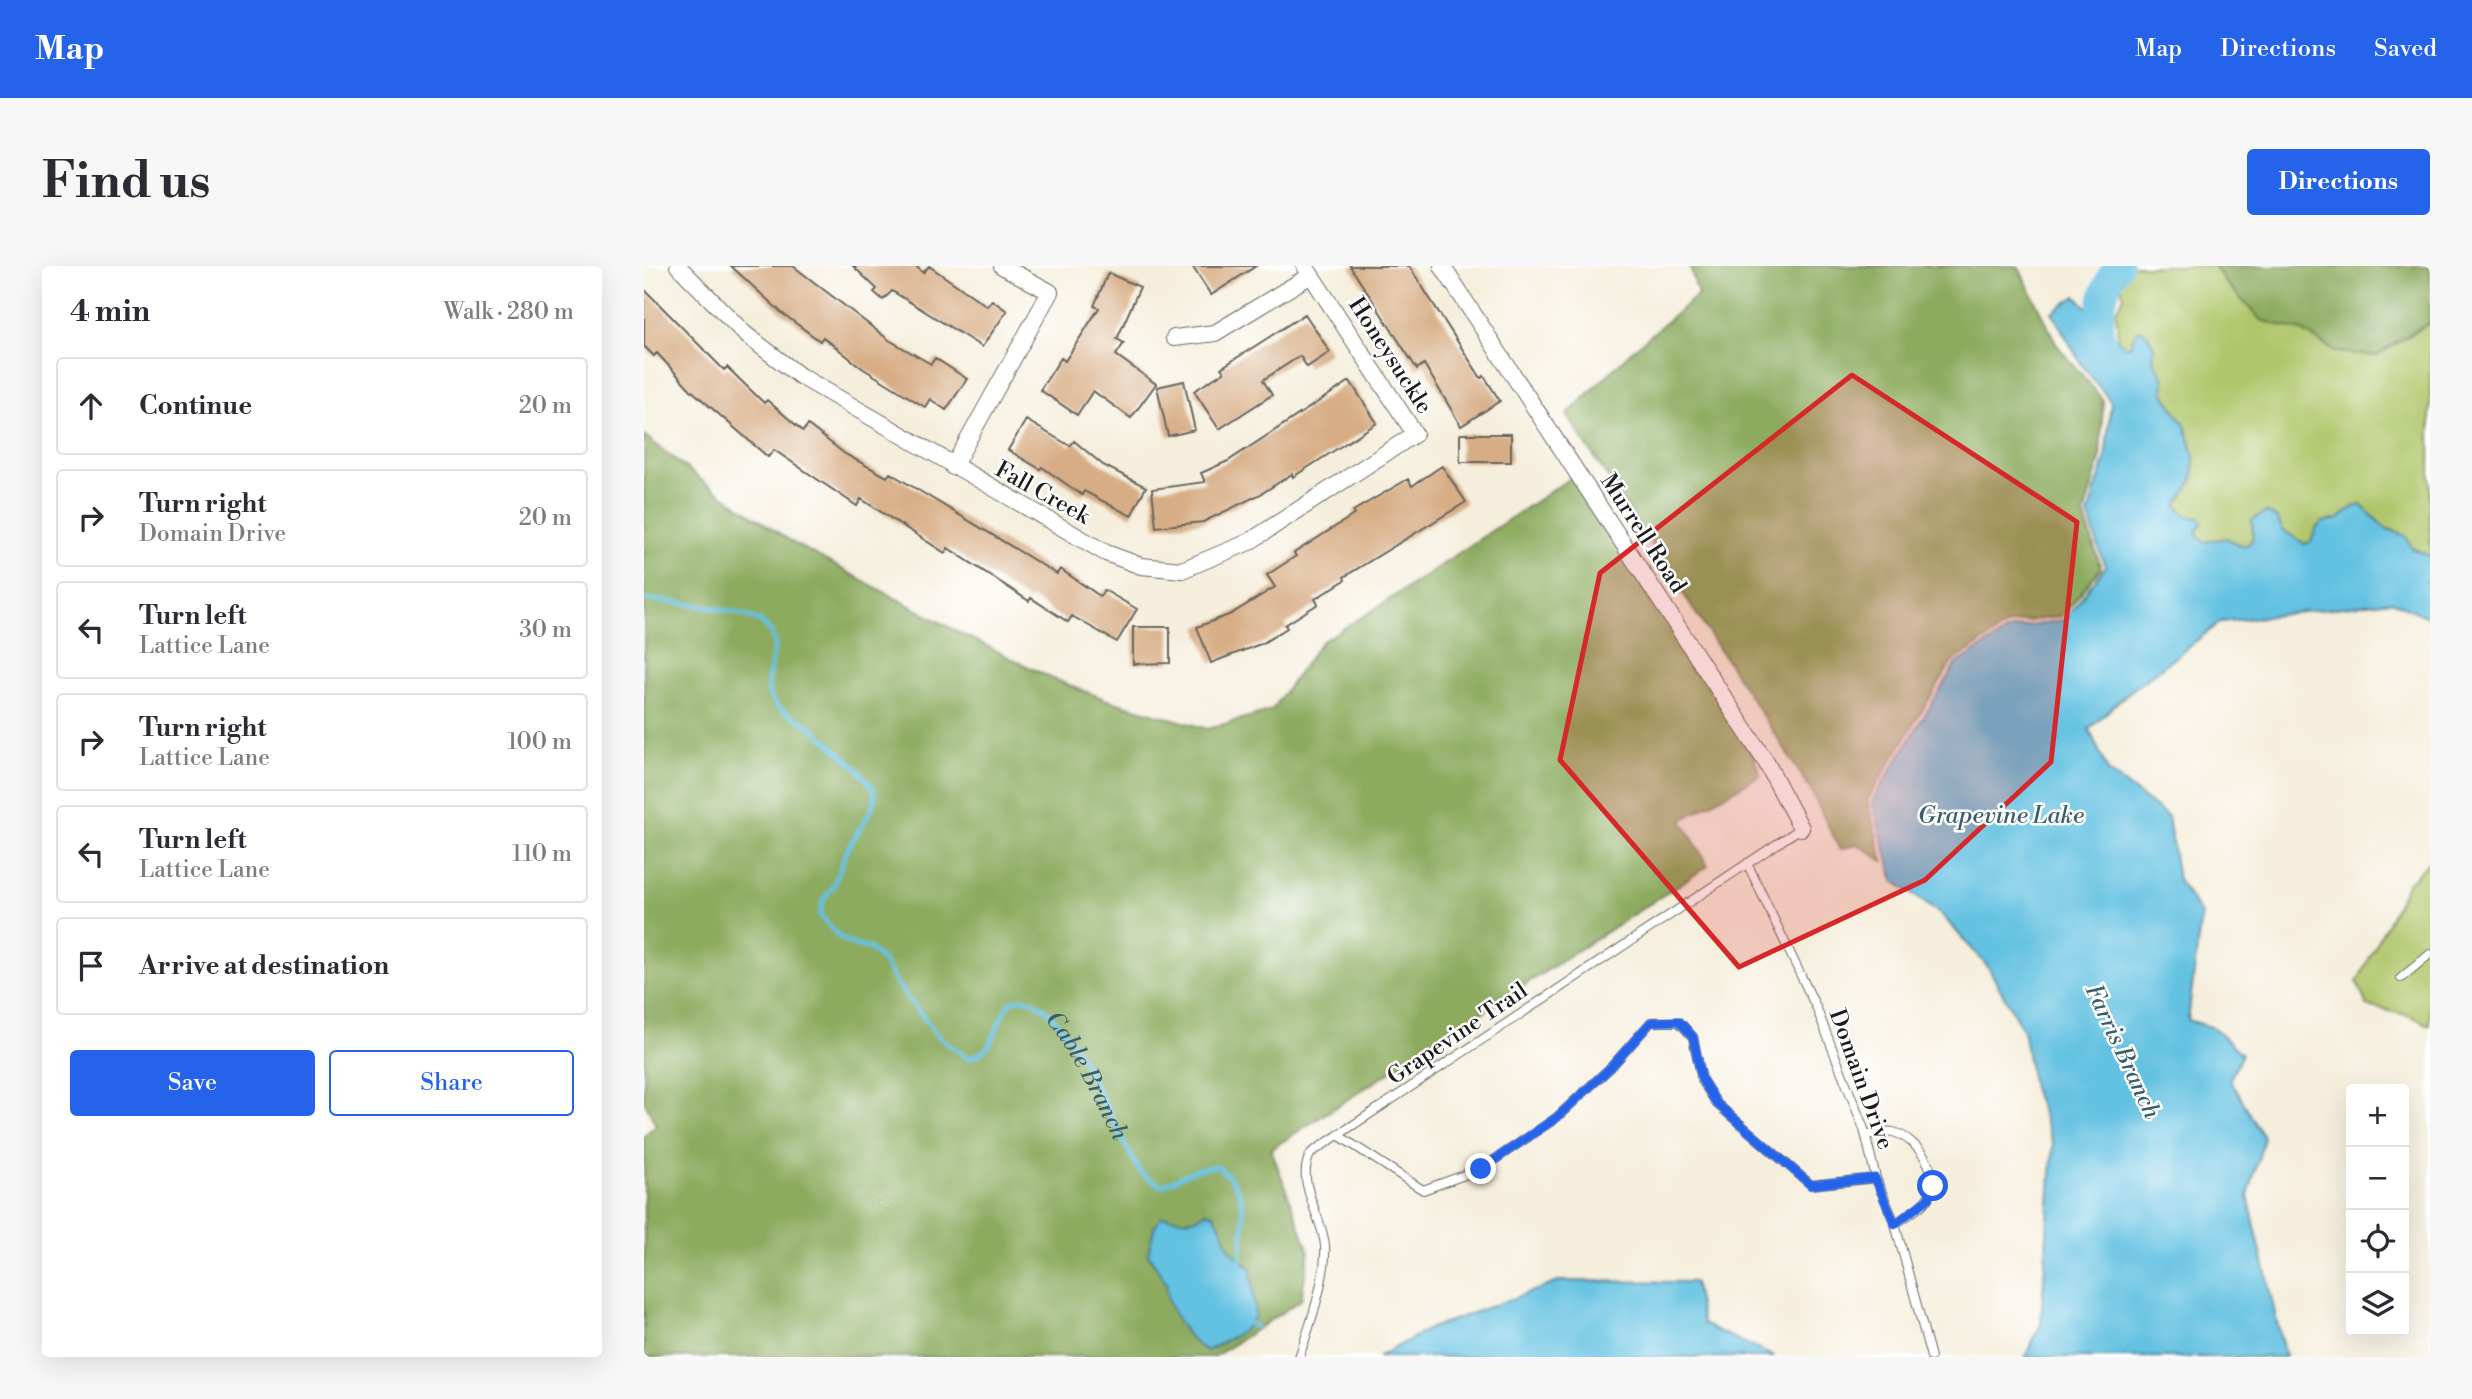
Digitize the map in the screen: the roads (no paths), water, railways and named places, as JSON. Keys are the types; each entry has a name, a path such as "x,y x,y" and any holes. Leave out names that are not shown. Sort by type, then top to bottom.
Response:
{"street":[{"name":"Fall Creek","path":"678,266 745,334 800,376 953,467 1106,553 1142,566 1182,570 1249,542 1415,434"},
{"path":"953,467 1050,292 1002,266"},
{"name":"Murrell Road","path":"1442,266 1766,762 1801,828"},
{"path":"1174,338 1215,333 1308,271"},
{"name":"Honeysuckle","path":"1308,271 1415,434"}],"lane":[{"name":"Grapevine Trail","path":"1299,1357 1323,1278 1325,1246 1307,1183 1305,1162 1311,1153 1801,828"},
{"name":"Domain Drive","path":"1747,863 1816,1007 1866,1135 1875,1178 1895,1224 1931,1357"},
{"path":"2401,978 2430,954"},
{"path":"1338,1135 1423,1190 1448,1182 1481,1169 1556,1118 1611,1067 1651,1022 1679,1021 1693,1037 1702,1080 1717,1104 1802,1178 1811,1185 1875,1178"},
{"path":"1866,1135 1891,1132 1910,1139 1929,1167 1933,1186 1928,1199 1895,1224"}],"water":[{"name":"Grapevine Lake","path":"2076,296 2125,347 2130,346 2136,332 2141,330 2147,334 2154,347 2153,360 2163,377 2164,394 2185,425 2194,456 2193,480 2177,506 2186,516 2199,518 2203,522 2196,533 2204,542 2227,538 2242,546 2249,544 2253,537 2252,520 2266,512 2277,518 2283,530 2305,544 2311,542 2316,528 2323,522 2339,519 2353,507 2361,505 2385,528 2406,536 2412,548 2430,556 2430,579 2427,580 2430,587 2430,618 2392,601 2221,622 2124,696 2089,729 2108,771 2168,817 2178,880 2201,914 2188,1020 2214,1028 2242,1054 2230,1079 2264,1138 2248,1196 2285,1357 2025,1357 2041,1324 2053,1144 2033,1088 2023,1030 1988,967 1942,915 1894,881 1872,801 1956,664 2011,629 2064,620 2105,567 2088,514 2105,460 2111,402 2081,364 2052,312"},
{"path":"1205,1212 1214,1214 1233,1253 1251,1268 1255,1317 1243,1331 1207,1351 1192,1339 1178,1322 1169,1302 1167,1284 1148,1254 1154,1228 1161,1217 1190,1219"},
{"path":"1561,1281 1694,1282 1703,1324 1775,1357 1378,1357 1431,1328"}],"waterway":[{"path":"2112,357 2102,340 2100,319 2109,280 2119,266"},
{"name":"Cable Branch","path":"644,599 704,606 758,620 771,631 775,645 768,680 769,694 777,707 810,726 856,767 874,789 875,800 870,812 847,850 833,887 823,900 820,915 839,937 854,945 869,948 883,961 896,983 939,1037 967,1058 988,1047 1012,1002 1020,999 1037,1003 1054,1019 1071,1042 1144,1176 1162,1186 1195,1170 1216,1166 1236,1186 1243,1210 1240,1266"},
{"name":"Cable Branch","path":"1247,1322 1256,1327"}],"water label":[{"name":"Farris Branch","path":"2123,1051"}]}
